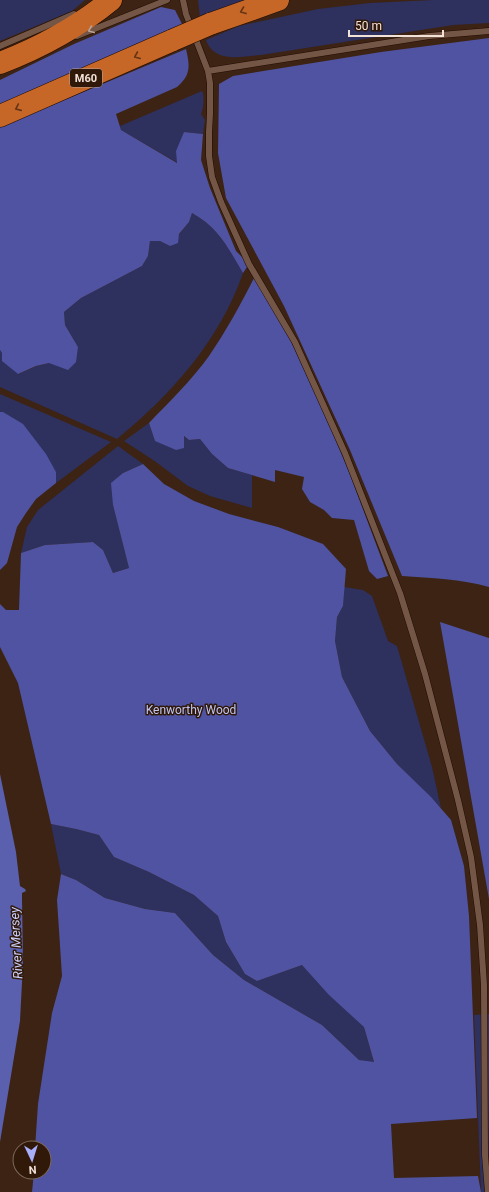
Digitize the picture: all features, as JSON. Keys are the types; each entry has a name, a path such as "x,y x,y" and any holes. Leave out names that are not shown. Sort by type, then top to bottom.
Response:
{"highway":[{"path":"6,55 68,30 95,13 111,0"},
{"name":"M60","path":"0,116 210,24 278,0"}],"lane":[{"path":"73,38 167,0"},
{"path":"183,0 186,14 208,71 210,83 210,114 208,132 212,177 221,202 249,264 295,342 347,460 400,593 425,674 458,800 470,857 480,925 484,985 485,1155 488,1192"},
{"path":"6,55 83,9"},
{"path":"208,71 429,36 489,31"},
{"path":"6,55 58,43"}],"shaded area":[{"path":"0,0 85,0 72,11 0,41"},
{"path":"198,0 244,0 200,18"},
{"path":"433,0 489,0 489,23 453,25 245,57 229,57 215,52 206,40 239,26 318,9 370,3"},
{"path":"202,91 204,103 201,114 205,120 203,134 184,132 178,163 121,130 120,126"},
{"path":"192,213 209,225 222,239 243,273 233,298 221,321 192,365 175,385 137,422 117,439 0,387 0,350 18,374 49,363 78,347 65,325 64,312 81,298 142,266 148,256 150,241 160,241 170,246 189,222"},
{"path":"0,394 111,442 56,483 56,472 3,412 0,412"},
{"path":"149,423 155,441 183,436 189,440 200,439 212,454 228,468 252,475 252,508 210,496 188,486 156,462 124,441"},
{"path":"118,446 143,464 123,473 113,505 129,568 113,573 103,550 93,542 45,545 21,553 27,527 38,510"},
{"path":"344,587 363,590 372,596 388,641 397,646 432,767 441,808 397,764 370,731 342,677 335,641 337,617 343,606"},
{"path":"51,824 99,835 114,857 149,872 194,895 218,916 226,942 245,974 257,981 302,965 364,1027 374,1063 359,1060 322,1025 244,980 213,955 175,913 145,909 105,898 76,880 61,874"},
{"path":"489,1014 489,1192 481,1192 474,1015"}],"green space":[{"path":"161,7 175,10 182,24 0,104 0,80 74,44"},
{"path":"489,38 489,587 435,578 402,576 350,450 284,306 226,198 218,153 219,84 233,76 381,52"},
{"path":"186,49 189,65 187,74 182,83 177,87 116,114 121,130 177,163 176,151 184,132 203,134 201,160 210,188 236,251 249,264 243,273 222,239 209,225 192,213 189,222 179,234 178,243 170,246 160,241 150,241 148,256 142,266 81,298 64,312 65,325 78,347 76,362 68,370 49,363 36,366 18,374 2,361 2,353 0,350 0,127"},
{"path":"255,276 281,320 323,410 349,472 388,576 377,579 369,571 354,520 332,518 324,510 310,502 302,489 304,477 275,470 275,482 228,468 212,454 200,439 189,440 184,436 184,448 176,450 155,441 149,423 187,383 209,356 233,317"},
{"path":"0,412 3,412 23,424 46,454 56,472 56,483 36,499 26,513 17,527 7,563 0,570"},
{"name":"Kenworthy Wood","path":"143,464 164,484 194,501 229,514 278,527 323,544 346,569 343,606 337,617 335,641 342,677 370,731 397,764 431,797 451,820 464,866 469,916 477,1118 391,1124 394,1178 478,1176 481,1192 32,1192 33,1180 52,1180 52,1140 36,1140 38,1104 52,1013 62,976 57,900 61,874 76,880 105,898 145,909 175,913 213,955 244,980 322,1025 359,1060 374,1062 364,1027 329,995 302,965 257,981 245,974 226,942 218,916 194,895 149,872 114,857 99,835 51,824 18,683 0,647 0,604 6,610 19,610 21,553 45,545 93,542 103,550 113,573 129,568 113,505 111,483 123,473"},
{"path":"440,622 489,638 489,899"}],"water":[{"name":"River Mersey","path":"0,774 16,852 20,886 26,891 22,893 23,963 20,1021 0,1142"}]}
